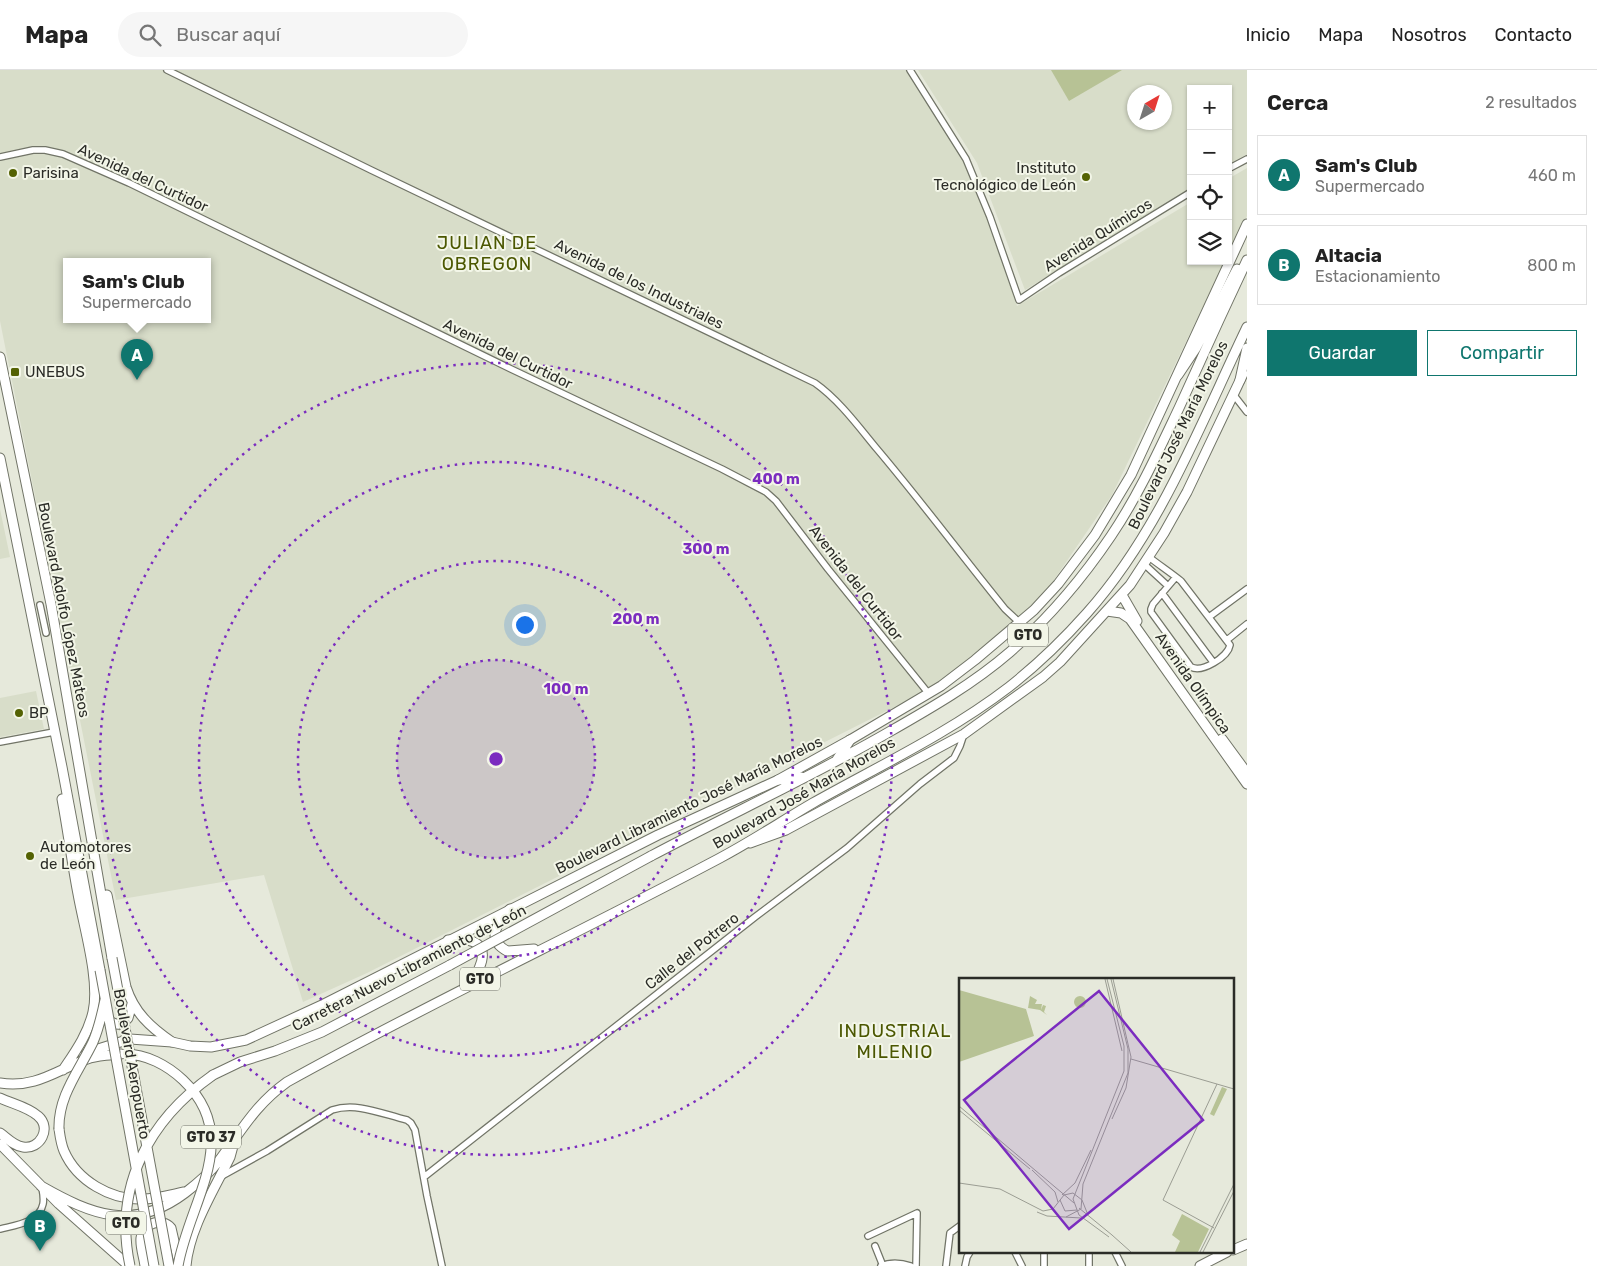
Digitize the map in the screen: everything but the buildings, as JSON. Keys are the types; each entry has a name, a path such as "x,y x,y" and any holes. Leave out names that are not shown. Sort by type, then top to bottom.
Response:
{"main road":[{"name":"Boulevard Libramiento José María Morelos","path":"63,1070 90,1053 111,1044 138,1039 212,1047 246,1040 324,1004 658,835 778,780 929,694 976,660 1034,610 1058,584 1100,527 1130,475 1247,224"},
{"path":"1178,375 1196,348 1230,282 1247,254"},
{"name":"Boulevard José María Morelos","path":"651,856 835,762 942,702 984,672 1029,634 1079,580 1111,535 1142,486 1247,260"},
{"name":"Boulevard José María Morelos","path":"237,1136 260,1104 287,1082 470,984 742,845 950,726 1009,687 1060,642 1114,581 1150,528 1173,484 1247,327"},
{"path":"1240,380 1247,348"},
{"name":"Boulevard Adolfo López Mateos","path":"0,357 52,604 97,869"},
{"path":"742,845 774,836 964,734 1043,677 1075,647 1122,595 1164,533 1187,492 1247,364"},
{"path":"0,458 62,767 60,778 74,878 94,976 100,993 103,1012 112,1023 117,1025 126,1021 132,1004"},
{"name":"Avenida Olímpica","path":"1122,595 1132,614 1247,772"},
{"name":"Avenida Olímpica","path":"1107,611 1121,613 1130,620 1247,784"},
{"path":"835,762 850,740"},
{"path":"77,760 88,795 126,987 132,1004 148,1024 172,1042"},
{"name":"Boulevard Aeropuerto","path":"62,767 106,997 154,1266"},
{"path":"778,780 808,776"},
{"name":"Carretera Nuevo Libramiento de León","path":"130,1266 126,1236 126,1216 128,1197 138,1164 164,1119 200,1084 213,1075 240,1062 276,1051 322,1032 651,856"},
{"name":"Boulevard Aeropuerto","path":"97,869 115,977 170,1266"},
{"path":"510,909 501,919 495,931 501,948 512,951 542,948"},
{"path":"448,940 470,940 478,944 482,951 481,967 470,984"},
{"path":"63,1070 90,1024 95,998 94,976"},
{"path":"106,997 93,1041 61,1105 59,1129 64,1151 78,1172 88,1181 109,1193 145,1200 187,1191"},
{"name":"GTO 37","path":"0,1083 25,1084 40,1080 90,1058 122,1054 144,1056 158,1062 189,1086 204,1109 209,1125 211,1149 208,1173 187,1230 178,1266"},
{"path":"0,1098 32,1112 44,1123 45,1129 44,1135 34,1146 21,1147 0,1133"},
{"path":"42,1186 81,1207 111,1214 129,1216 141,1214 163,1208 187,1191 209,1173 237,1136"},
{"name":"GTO","path":"186,1266 190,1244 230,1156 237,1136"},
{"path":"0,1143 63,1208 130,1266"},
{"path":"145,1266 141,1247 142,1234 149,1226 163,1222 171,1228 178,1266"},
{"path":"1234,1250 1247,1244"},
{"path":"1200,1266 1223,1254"}],"street":[{"name":"Avenida de los Industriales","path":"167,70 371,170 815,382 826,390 857,426 907,485 1006,609 1020,623"},
{"name":"Avenida Químicos","path":"910,70 966,159 990,217 1019,300 1059,273 1187,194"},
{"name":"Avenida del Curtidor","path":"0,157 33,150 45,150 62,154 129,183 766,492 776,501 929,694"},
{"path":"1232,168 1247,159"},
{"path":"1233,394 1247,412"},
{"path":"1146,561 1176,577 1188,588 1230,644 1227,651 1218,660 1201,668 1194,669 1191,667 1151,612 1151,607 1176,577"},
{"path":"1146,561 1168,586"},
{"path":"1209,617 1247,589"},
{"path":"1162,593 1213,662"},
{"path":"40,606 46,633"},
{"path":"1227,640 1247,624"},
{"path":"0,742 54,732"},
{"name":"Calle del Potrero","path":"424,1177 755,917 848,848 920,784 954,758 964,734"},
{"path":"220,1177 267,1151 332,1110 341,1107 354,1107 411,1123 415,1130 442,1266"},
{"path":"0,1143 14,1144"},
{"path":"0,1229 20,1225 37,1215 44,1202 42,1186"},
{"path":"868,1236 917,1213 916,1266"},
{"path":"946,1266 950,1233 959,1226"},
{"path":"875,1246 882,1265 896,1263 911,1266"},
{"path":"1017,1254 1022,1266"},
{"path":"1117,1254 1122,1266"}],"shaded area":[{"path":"0,70 907,70 969,166 1017,306 1187,204 1187,265 1223,265 1112,495 1032,612 928,690 367,973 303,1002 264,875 116,900 0,321"},
{"name":"Instituto Tecnológico de León","path":"918,70 1247,70 1247,154 1232,163 1232,85 1187,85 1187,190 1025,290 977,163"},
{"path":"1247,168 1247,216 1232,247 1232,220 1232,177"},
{"path":"0,509 10,557 0,559"},
{"path":"36,691 44,729 0,737 0,698"}],"green space":[{"path":"1051,70 1122,70 1069,101"}],"place":[{"name":"Parisina","path":"13,173"},
{"name":"Instituto Tecnológico de León","path":"1086,177"},
{"name":"UNEBUS","path":"15,372"},
{"name":"Sam's Club","path":"137,380"},
{"name":"BP","path":"19,713"},
{"name":"Automotores de León","path":"30,856"},
{"name":"Altacia","path":"40,1251"}],"district":[{"name":"JULIAN DE OBREGON","path":"487,253"},
{"name":"INDUSTRIAL MILENIO","path":"895,1041"}]}
